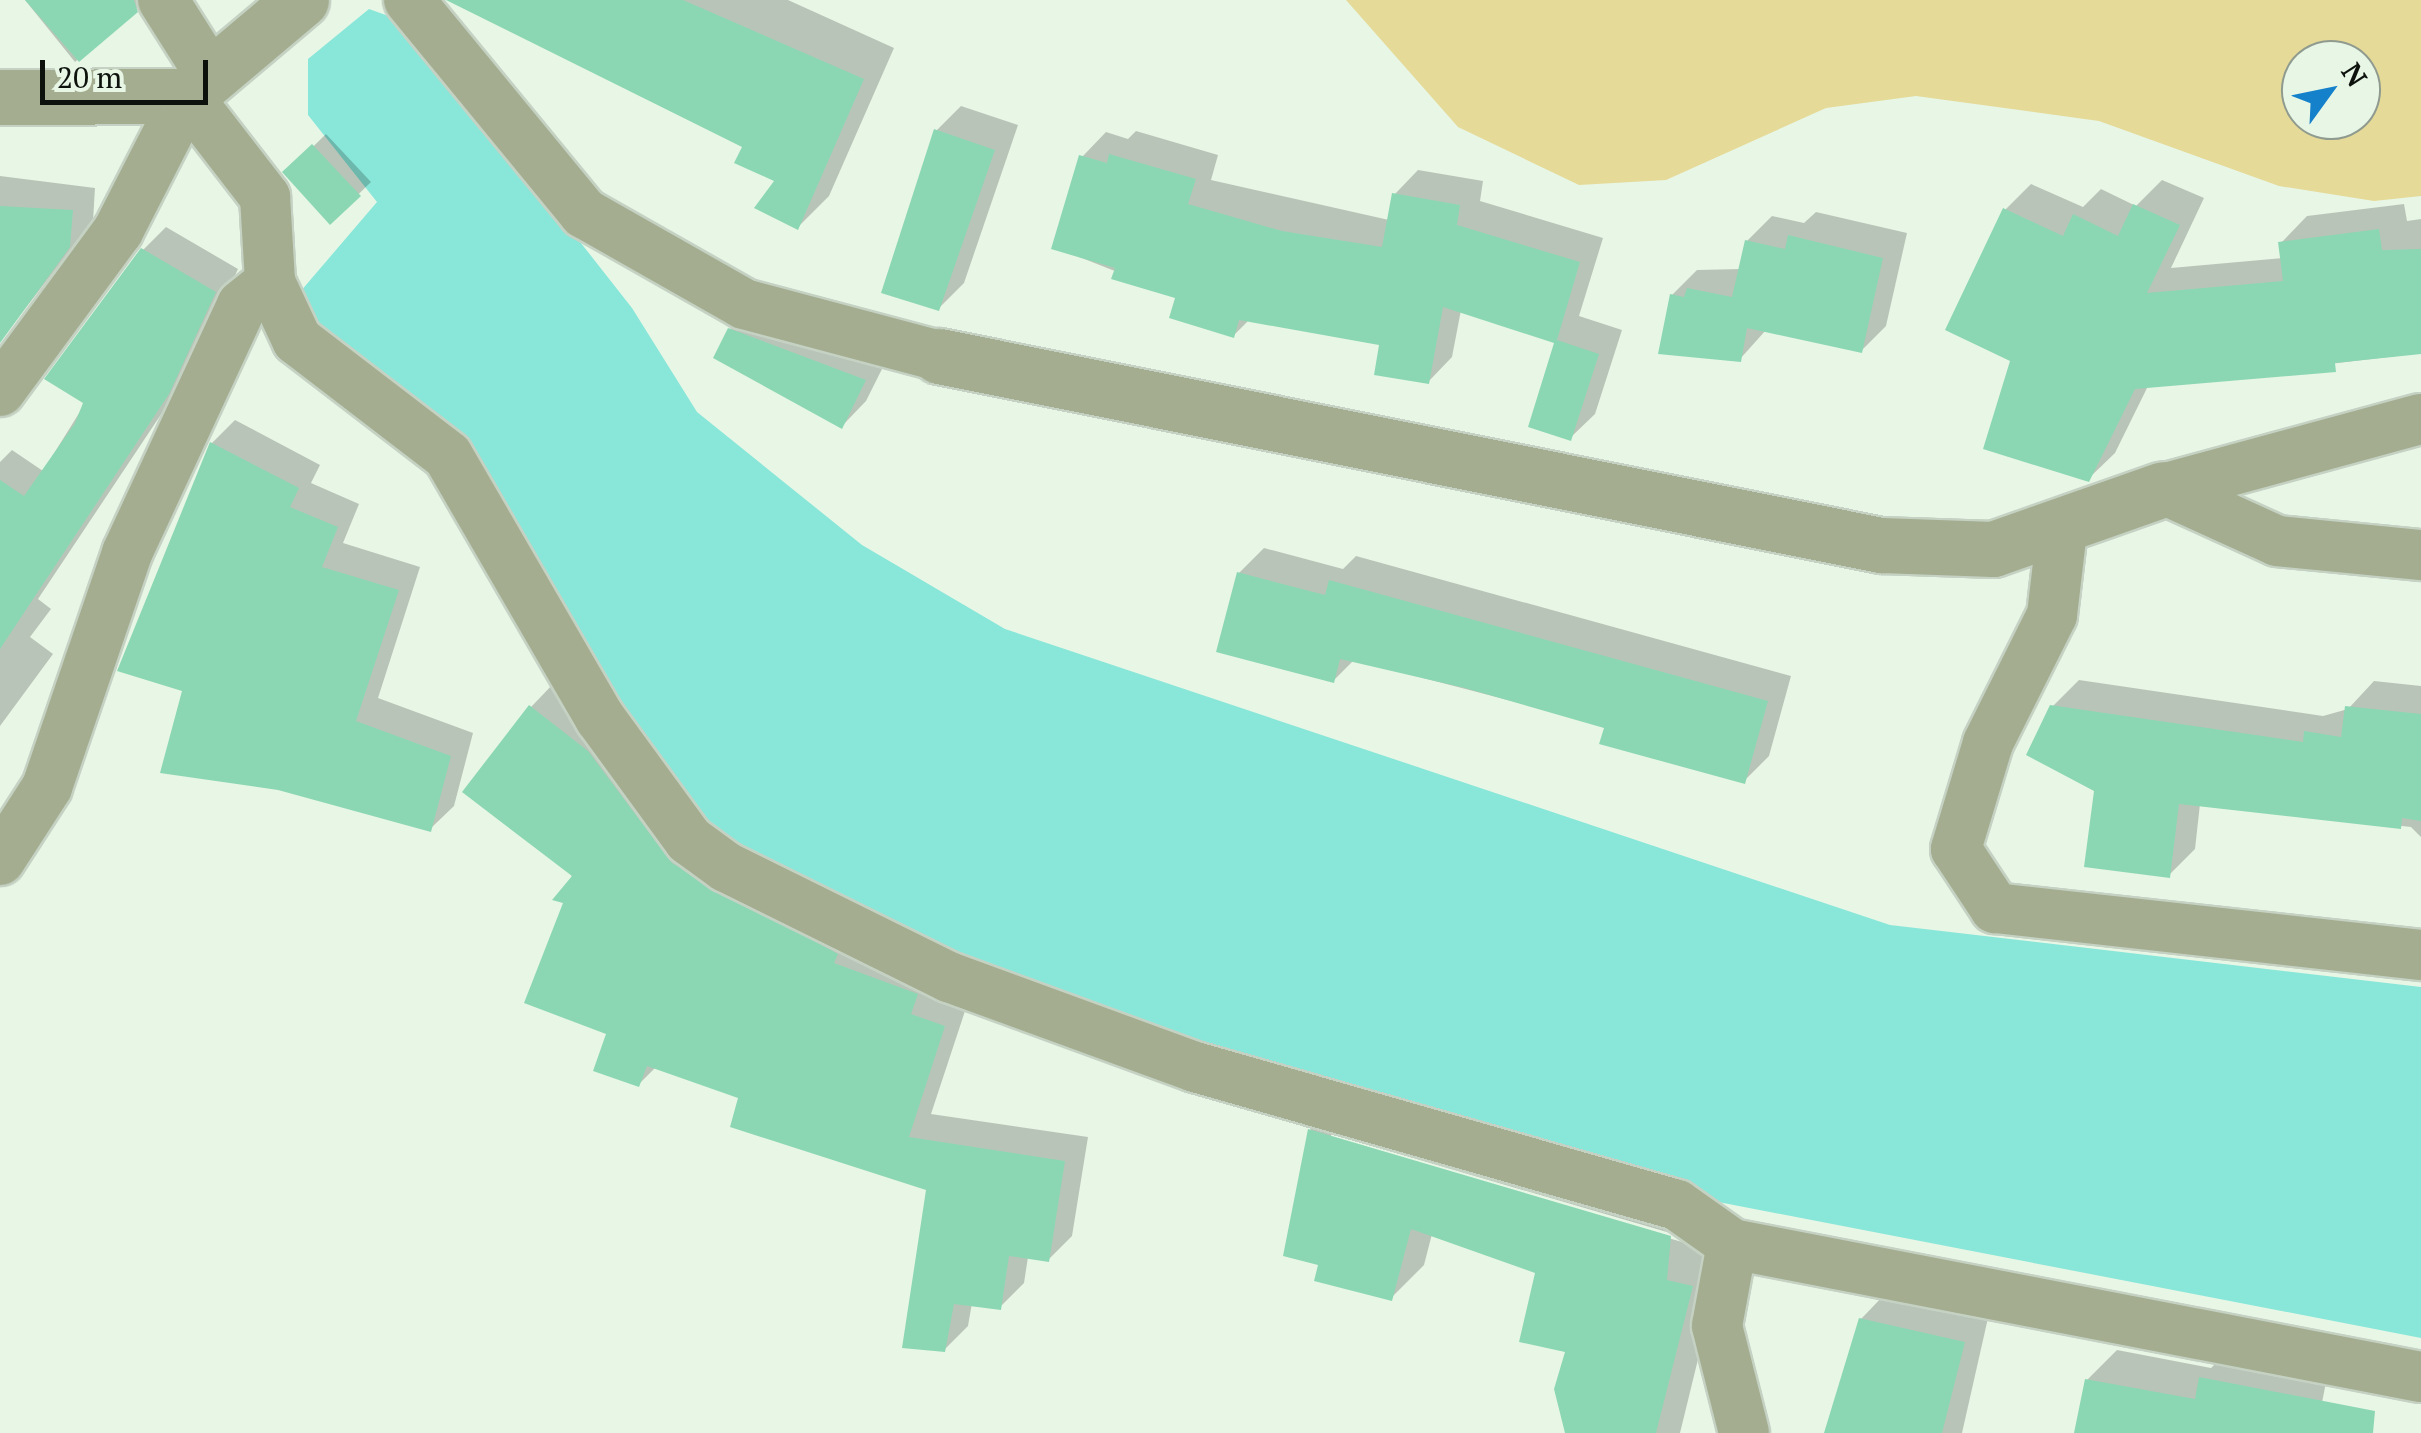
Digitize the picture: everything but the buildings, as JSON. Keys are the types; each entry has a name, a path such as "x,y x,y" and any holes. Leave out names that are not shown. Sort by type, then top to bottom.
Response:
{"street":[{"path":"163,0 199,86 265,197 270,282 298,340 448,456 600,718 689,840 726,867 948,978 1196,1067 1677,1205 1732,1244 2421,1376"},
{"path":"0,391 118,230 199,86 301,0"},
{"path":"408,0 584,213 744,304 939,356 1712,518 1882,544 1993,549 2062,530 2162,489 2421,419"},
{"path":"0,96 199,86"},
{"path":"0,860 47,787 106,603 176,446 242,306 270,282"},
{"path":"2162,489 2278,541 2421,555"},
{"path":"2062,530 2052,614 1988,743 1956,849 1996,908 2421,954"},
{"path":"1732,1244 1717,1326 1744,1433"}],"shaded area":[{"path":"1346,0 2421,0 2421,196 2374,201 2279,186 2099,121 1916,96 1826,108 1666,180 1579,185 1458,127"}],"water":[{"path":"369,9 408,23 632,308 697,412 862,545 1005,629 1890,925 2421,987 2421,1338 1708,1200 1151,1032 930,951 702,833 444,420 316,333 300,292 377,202 308,115 308,59"}]}
